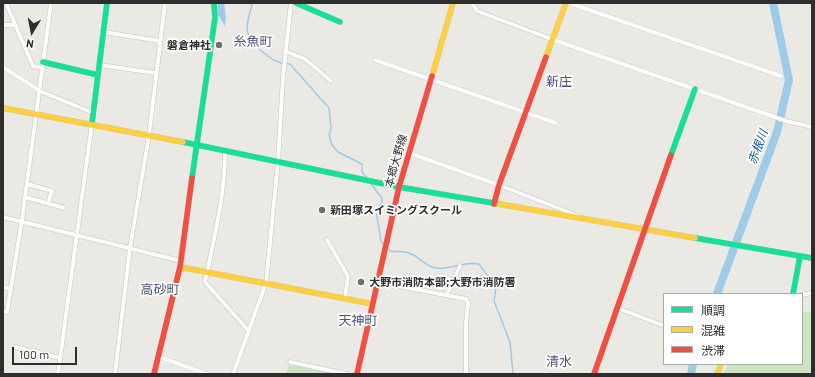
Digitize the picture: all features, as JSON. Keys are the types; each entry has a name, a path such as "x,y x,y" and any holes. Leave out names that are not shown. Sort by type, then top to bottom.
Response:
{"street":[{"path":"6,3 33,66 43,68"},
{"path":"3,312 7,312 26,197 51,3"},
{"path":"58,374 107,3"},
{"path":"115,374 130,248 148,135 165,3"},
{"path":"154,374 180,264 189,210 196,144 215,18 214,3"},
{"path":"233,374 266,283 278,162 285,51 291,3"},
{"path":"296,3 340,22"},
{"name":"本郷大野線","path":"357,374 399,187 453,3"},
{"path":"472,3 477,11 554,40 771,116 812,127"},
{"path":"494,204 499,185 568,3 781,76"},
{"path":"3,25 16,25"},
{"path":"104,32 160,41"},
{"path":"285,51 305,59 331,81"},
{"path":"375,60 556,123"},
{"path":"43,62 98,74"},
{"path":"100,64 155,73"},
{"path":"3,67 40,91 93,113"},
{"path":"594,374 695,89"},
{"path":"3,108 92,123 399,187 812,258"},
{"path":"225,151 225,179 216,236 205,282 248,330"},
{"path":"409,154 499,185 589,220"},
{"path":"27,184 52,191 48,203"},
{"path":"26,197 64,208"},
{"path":"3,217 22,220 130,248 207,272 373,304"},
{"path":"327,240 348,276 345,298"},
{"path":"793,293 800,256"},
{"path":"447,295 460,266"},
{"path":"378,282 466,299 468,303 466,323 466,374"},
{"path":"3,288 11,289"},
{"path":"617,308 662,325"},
{"path":"15,347 60,358"},
{"path":"159,357 208,374"},
{"path":"290,362 347,374"}],"green space":[{"path":"803,312 812,312 812,374 723,374 728,365 803,365"},
{"path":"290,364 302,367 342,374 285,374"}],"water":[{"path":"218,3 224,3 226,17 225,26 218,15"}],"waterway":[{"path":"252,3 247,28 250,38 258,48 274,60 280,63 290,64 329,108 331,128 329,135 332,145 338,152 362,164 362,172 367,178"},
{"name":"赤根川","path":"717,293 777,132 789,80 773,3"},
{"path":"371,184 382,198 382,203 376,210 381,241 384,245"},
{"path":"387,247 390,251 409,253 429,266 436,268 447,268 473,263 479,264 496,287 494,301 510,342 513,374"},
{"name":"赤根川","path":"691,374 693,365"}],"traffic: fast":[{"path":"92,123 107,3"},
{"path":"192,178 215,18 214,3"},
{"path":"296,3 340,22"},
{"path":"43,62 98,75"},
{"path":"671,155 695,89"},
{"path":"183,142 399,187 499,204"},
{"path":"695,238 812,258"},
{"path":"793,293 800,256"}],"traffic: slow":[{"path":"432,76 453,3"},
{"path":"546,57 566,3"},
{"path":"3,108 183,142"},
{"path":"499,204 695,238"},
{"path":"180,267 373,304"},
{"path":"717,374 721,365"}],"traffic: jam":[{"path":"494,204 499,185 546,57"},
{"path":"357,374 399,187 432,76"},
{"path":"594,374 671,155"},
{"path":"154,374 180,267 192,178"}],"place":[{"name":"磐倉神社","path":"219,45"},
{"name":"新田塚スイミングスクール","path":"322,210"},
{"name":"大野市消防本部;大野市消防署","path":"361,282"}],"district":[{"name":"糸魚町","path":"253,42"},
{"name":"新庄","path":"559,82"},
{"name":"高砂町","path":"160,290"},
{"name":"天神町","path":"358,321"},
{"name":"清水","path":"559,362"}]}
